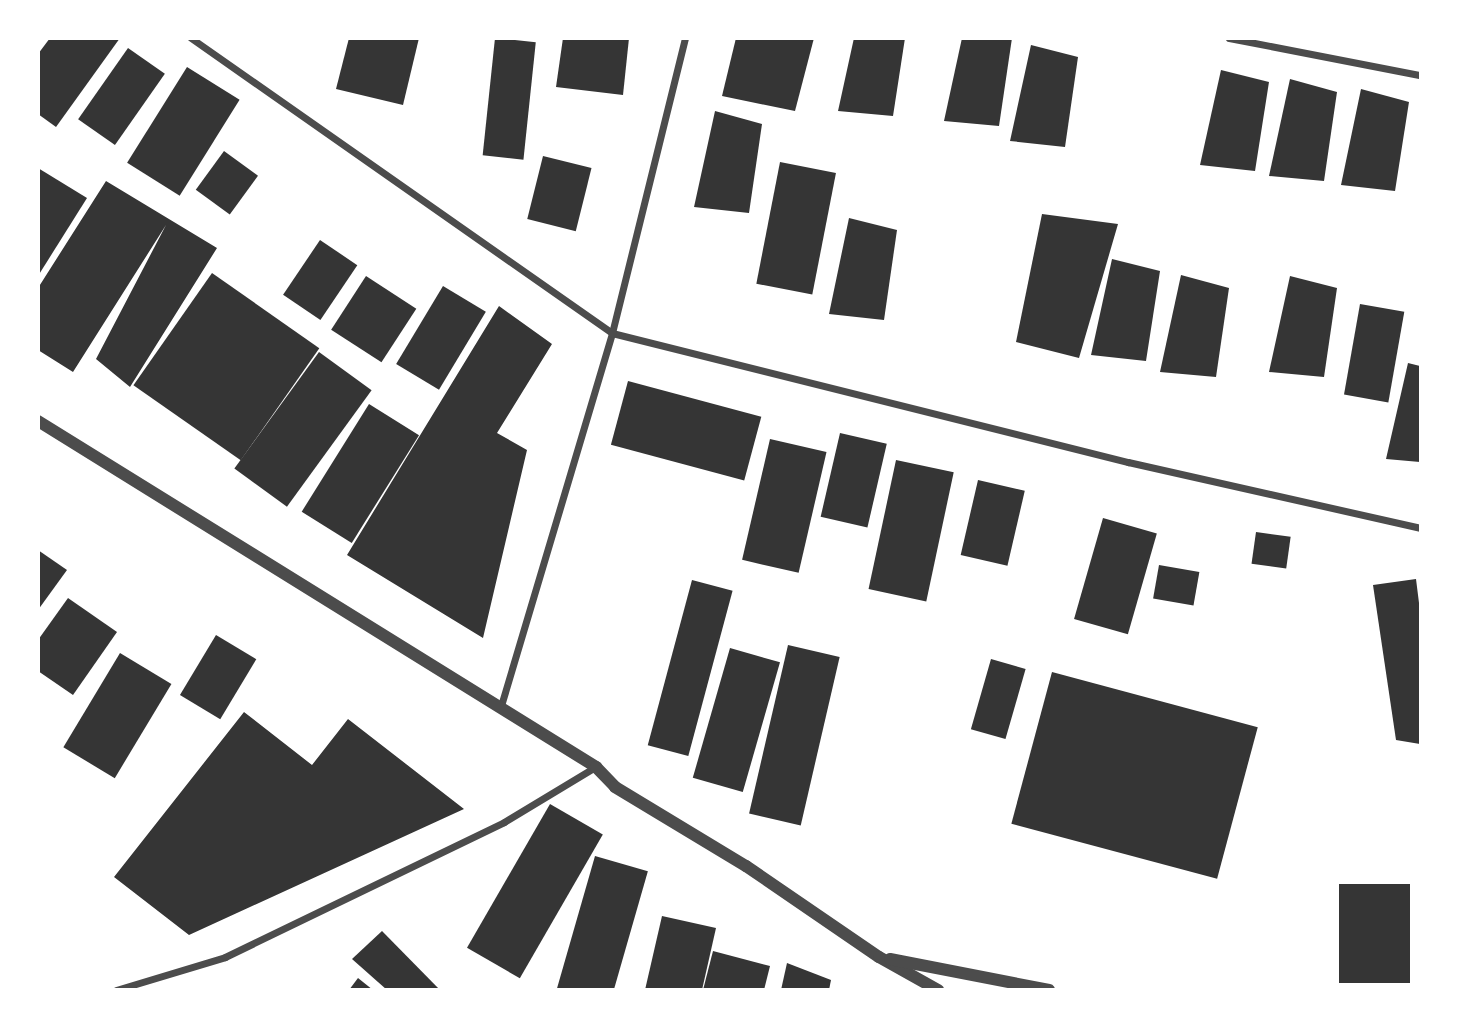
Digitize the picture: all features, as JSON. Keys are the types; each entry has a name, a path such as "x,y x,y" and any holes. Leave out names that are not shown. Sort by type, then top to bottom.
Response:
{"street":[{"path":"191,38 612,333 1128,462 1420,528"},
{"path":"500,709 612,333 685,38"},
{"path":"1229,38 1420,75"},
{"path":"38,421 596,767 615,787 746,866 879,957 938,989"},
{"path":"116,989 225,957 504,822 596,767"},
{"path":"879,957 1049,989"}],"building":[{"path":"50,38 120,38 56,127 38,114 38,54"},
{"path":"349,38 419,38 403,105 336,89"},
{"path":"495,38 536,42 523,160 483,155"},
{"path":"563,38 629,38 623,95 556,87"},
{"path":"736,38 814,38 795,111 722,96"},
{"path":"854,38 905,38 893,116 838,111"},
{"path":"962,38 1012,38 999,126 944,121"},
{"path":"1031,45 1078,57 1065,147 1010,141"},
{"path":"128,48 165,74 115,145 78,119"},
{"path":"187,67 240,100 180,196 127,163"},
{"path":"1221,70 1269,82 1255,171 1200,165"},
{"path":"1290,79 1337,92 1324,181 1269,176"},
{"path":"1361,89 1409,102 1395,191 1341,185"},
{"path":"715,111 762,124 749,213 694,207"},
{"path":"224,151 258,176 230,215 196,190"},
{"path":"543,156 592,168 576,231 527,219"},
{"path":"780,162 836,173 812,295 756,284"},
{"path":"38,168 87,198 38,276"},
{"path":"106,181 217,248 130,387 96,359 166,225 73,372 38,350 38,288"},
{"path":"1042,214 1118,224 1079,358 1016,342"},
{"path":"849,218 897,230 884,320 829,314"},
{"path":"320,240 357,265 320,320 283,295"},
{"path":"1112,259 1160,271 1146,361 1091,355"},
{"path":"212,273 319,348 241,460 133,385"},
{"path":"1181,275 1229,288 1216,377 1160,372"},
{"path":"366,276 416,309 381,362 331,330"},
{"path":"1290,276 1337,288 1324,377 1269,372"},
{"path":"443,286 486,312 439,390 396,364"},
{"path":"1360,304 1404,312 1388,402 1344,395"},
{"path":"499,306 552,344 497,433 527,450 483,638 347,555"},
{"path":"319,352 372,390 287,507 234,468"},
{"path":"1408,363 1420,366 1420,462 1386,459"},
{"path":"628,381 761,417 744,480 611,445"},
{"path":"369,404 419,435 352,543 302,512"},
{"path":"840,433 887,444 867,528 821,517"},
{"path":"770,439 827,452 799,573 742,560"},
{"path":"896,460 954,472 926,601 869,589"},
{"path":"978,480 1025,491 1007,566 961,555"},
{"path":"1103,518 1157,533 1128,634 1074,619"},
{"path":"1256,532 1291,537 1286,569 1252,564"},
{"path":"38,550 67,570 38,610"},
{"path":"1159,565 1199,572 1193,606 1153,598"},
{"path":"1416,579 1420,611 1420,744 1396,740 1373,585"},
{"path":"692,580 733,591 688,756 648,745"},
{"path":"68,598 117,632 73,695 38,671 38,640"},
{"path":"216,635 256,659 220,719 180,695"},
{"path":"788,645 840,657 801,825 749,814"},
{"path":"730,648 780,662 743,792 693,778"},
{"path":"120,653 171,684 115,778 63,747"},
{"path":"991,659 1026,669 1005,739 971,729"},
{"path":"1052,672 1258,727 1217,879 1011,824"},
{"path":"244,712 312,765 348,719 464,809 189,935 114,877"},
{"path":"550,804 603,834 520,978 467,948"},
{"path":"595,856 648,871 614,990 557,990"},
{"path":"1339,884 1410,884 1410,983 1339,983"},
{"path":"662,916 716,928 702,990 645,990"},
{"path":"382,931 440,990 387,990 352,959"},
{"path":"713,951 770,966 764,990 703,990"},
{"path":"787,963 831,980 829,990 781,990"},
{"path":"358,978 373,990 349,990"}]}
